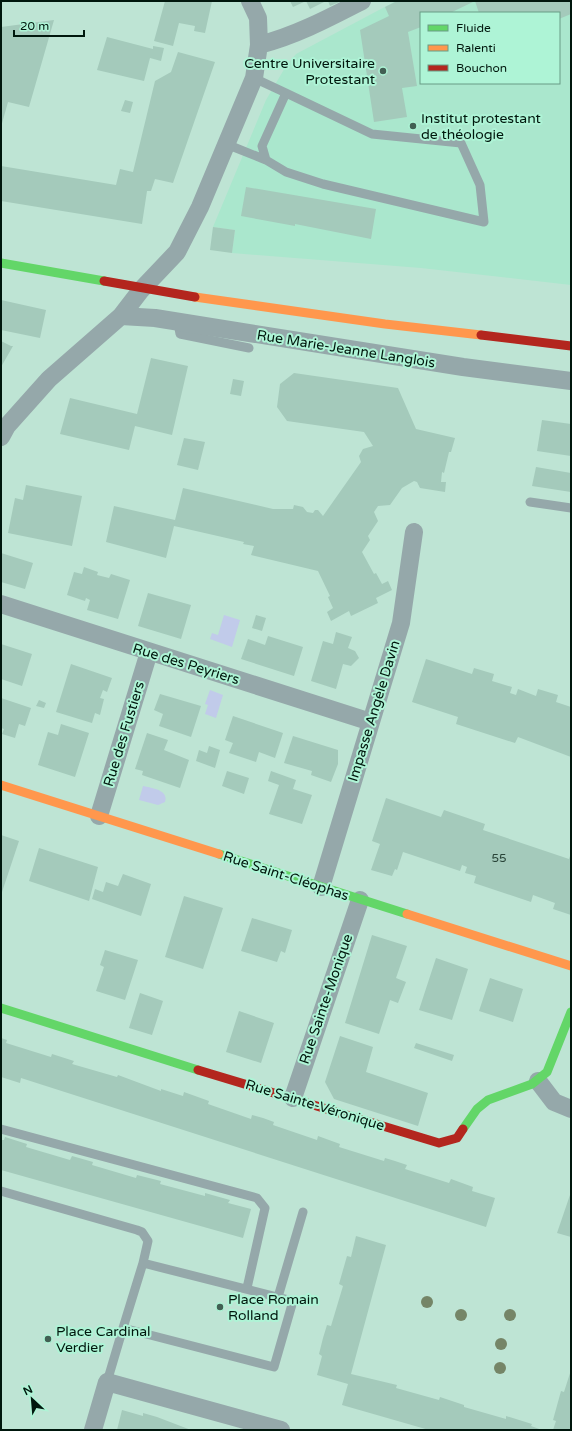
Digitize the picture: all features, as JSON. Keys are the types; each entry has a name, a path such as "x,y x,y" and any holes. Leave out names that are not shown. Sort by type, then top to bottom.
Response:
{"street":[{"path":"3,429 48,379 121,316 141,290 177,252 200,207 254,78 259,45 258,18 250,1"},
{"path":"259,45 272,42 318,23 362,1"},
{"path":"1,263 195,297 385,324 571,346"},
{"name":"Rue Marie-Jeanne Langlois","path":"121,316 155,318 178,323 463,367 571,381"},
{"name":"Impasse Angèle Davin","path":"321,887 401,623 414,532"},
{"name":"Rue des Peyriers","path":"1,604 371,722"},
{"name":"Rue des Fustiers","path":"100,816 149,652"},
{"name":"Rue Saint-Cléophas","path":"1,785 571,966"},
{"name":"Rue Sainte-Monique","path":"293,1098 360,900"},
{"name":"Rue Sainte-Véronique","path":"1,1008 439,1142 457,1138 479,1106 502,1093 520,1089 538,1081 548,1070 571,1012"},
{"path":"538,1081 554,1102 571,1109"},
{"path":"93,1430 107,1382 281,1430"}],"lane":[{"path":"226,144 266,160 286,172 323,184 484,222 480,185 461,143 372,134 254,78"},
{"path":"266,160 262,146 286,93"},
{"path":"178,323 180,334 249,348"},
{"path":"530,502 571,508"},
{"path":"1,1129 256,1198 265,1208 247,1288"},
{"path":"1,1190 137,1230 142,1232 148,1241 143,1263 107,1382"},
{"path":"278,1297 303,1212"},
{"path":"123,1328 274,1367 293,1300 143,1263"}],"shaded area":[{"name":"Institut protestant de théologie","path":"396,1 571,1 571,285 421,268 232,253 235,230 213,227 266,100 286,66 296,54"}],"water":[{"path":"224,615 240,620 232,647 210,639 212,633 218,635"},
{"path":"210,690 223,695 216,718 205,714 208,705 205,704"},
{"path":"143,786 162,792 166,798 165,802 158,805 139,800"}],"building":[{"path":"165,1 212,1 205,33 194,31 195,26 179,23 173,46 154,41"},
{"path":"290,1 306,1 293,7"},
{"path":"306,1 326,1 310,9"},
{"path":"328,1 342,1 330,6"},
{"name":"Centre Universitaire Protestant","path":"397,1 475,1 452,12 420,12 420,27 408,32 417,86 402,88 407,117 374,122 360,30 389,16 385,7"},
{"path":"475,1 571,1 571,14 560,19 560,12 479,12"},
{"path":"54,20 29,107 8,102 1,127 1,27"},
{"path":"107,37 153,49 153,46 164,48 161,61 150,58 144,81 97,70"},
{"path":"178,52 215,62 173,183 155,179 151,191 147,191 142,224 1,201 1,166 116,185 120,169 133,172 155,81 171,72"},
{"path":"125,100 133,102 130,113 121,111"},
{"path":"246,187 376,209 371,239 295,224 295,226 241,216"},
{"path":"213,227 235,230 232,253 210,250"},
{"path":"1,300 46,310 40,338 1,330"},
{"path":"1,341 13,346 1,367"},
{"path":"151,358 188,366 172,435 135,426 129,450 60,434 70,398 137,414"},
{"path":"294,373 398,388 416,429 455,438 451,452 449,452 444,473 442,472 441,482 446,482 445,492 420,488 417,482 414,481 402,488 390,505 378,506 374,512 378,521 368,536 370,540 362,552 374,574 376,573 382,584 388,581 392,590 376,598 378,603 351,616 349,611 331,621 327,612 333,608 328,597 330,596 318,571 251,555 254,546 243,544 244,542 174,526 166,558 106,542 114,506 175,520 183,488 273,509 293,509 294,505 303,507 307,512 313,513 315,510 318,510 323,516 361,462 359,456 363,449 373,446 364,432 287,421 277,407 280,384"},
{"path":"233,379 244,381 241,396 230,394"},
{"path":"542,420 571,424 571,456 537,451"},
{"path":"184,438 205,442 198,470 177,465"},
{"path":"536,467 571,473 571,492 532,486"},
{"path":"26,485 82,496 72,546 8,533 15,498 23,500"},
{"path":"1,553 33,563 25,589 1,582"},
{"path":"84,567 98,572 97,575 109,578 111,574 130,580 118,619 87,610 90,600 86,598 85,601 67,595 74,572 82,574"},
{"path":"148,593 191,605 181,639 138,626"},
{"path":"256,615 266,618 262,631 252,628"},
{"path":"336,632 352,637 348,648 355,651 359,658 351,666 343,664 336,689 311,681 323,641 333,644"},
{"path":"268,636 303,647 294,676 241,659 248,639 265,645"},
{"path":"1,644 32,654 22,686 1,679"},
{"path":"426,659 472,674 474,668 494,674 492,681 512,687 510,693 516,695 518,689 536,696 538,689 558,695 556,702 571,707 571,757 518,737 515,743 456,724 458,717 412,702"},
{"path":"71,664 112,678 107,692 103,690 100,698 104,699 100,715 95,713 92,723 56,712"},
{"path":"160,694 201,706 191,737 159,726 163,714 154,710"},
{"path":"1,698 31,708 25,726 19,724 15,738 2,734 4,729 1,728"},
{"path":"39,700 46,703 44,708 36,706"},
{"path":"233,716 283,733 275,758 259,752 256,762 229,753 233,743 225,740"},
{"path":"61,724 89,733 75,777 38,765 48,732 58,735"},
{"path":"147,733 168,740 164,750 189,760 180,788 142,775 143,771 135,769"},
{"path":"293,736 338,750 338,764 331,782 311,775 312,771 284,763"},
{"path":"209,746 220,750 215,768 196,761 199,750 207,753"},
{"path":"227,771 249,778 244,794 222,786"},
{"path":"271,771 296,780 293,789 312,795 302,824 269,814 279,785 268,781"},
{"path":"386,798 441,817 444,810 485,824 483,830 569,859 571,853 571,915 553,909 555,903 533,895 531,902 474,883 476,876 465,873 467,867 462,865 460,871 403,852 397,870 395,869 392,876 371,870 380,844 372,841"},
{"path":"1,835 19,841 1,895"},
{"path":"39,848 98,867 89,901 29,881"},
{"path":"123,874 151,884 141,916 92,899 95,889 103,892 106,882 118,886"},
{"path":"184,896 223,908 203,969 165,957"},
{"path":"252,918 292,930 285,953 281,951 277,962 241,951"},
{"path":"372,935 407,946 396,978 406,982 398,1003 390,1000 379,1034 345,1023"},
{"path":"105,950 138,960 125,1000 96,991 104,967 100,965"},
{"path":"436,958 468,969 452,1020 419,1010"},
{"path":"490,978 523,989 513,1022 479,1011"},
{"path":"140,993 163,1001 152,1035 129,1028"},
{"path":"239,1011 274,1023 261,1063 226,1052"},
{"path":"340,1036 373,1047 366,1072 428,1093 418,1126 334,1099 325,1082"},
{"path":"1,1038 7,1040 6,1043 51,1057 52,1054 74,1061 72,1064 117,1077 118,1075 161,1091 161,1089 183,1096 184,1092 209,1101 208,1104 251,1119 252,1115 263,1118 274,1122 273,1125 317,1140 318,1136 340,1144 339,1147 384,1161 385,1158 407,1165 405,1169 449,1183 451,1179 473,1187 472,1191 495,1198 486,1227 21,1078 20,1083 1,1077"},
{"path":"416,1043 454,1055 452,1061 414,1048"},
{"path":"5,1137 27,1144 26,1147 70,1160 72,1156 93,1162 92,1165 136,1178 137,1175 161,1181 160,1184 205,1196 205,1193 230,1200 228,1203 251,1209 243,1238 1,1170 1,1140 4,1140"},
{"path":"571,1192 571,1237 557,1233"},
{"path":"356,1236 386,1245 351,1374 397,1385 396,1388 439,1400 440,1397 464,1405 464,1407 506,1419 506,1416 532,1424 531,1426 542,1430 429,1430 342,1405 348,1384 317,1375 322,1356 319,1354 323,1338 327,1325 331,1326 343,1286 339,1284 347,1256 351,1257"},
{"path":"571,1370 571,1430 553,1430 556,1421 553,1420 561,1391 564,1392"},
{"path":"122,1410 143,1416 143,1413 157,1417 191,1430 117,1430"}],"traffic: fast":[{"path":"1,263 104,281"},
{"path":"219,854 407,914"},
{"path":"1,1008 198,1070"},
{"path":"463,1129 477,1109 488,1100 532,1084 547,1072 571,1012"}],"traffic: slow":[{"path":"195,297 385,324 481,335"},
{"path":"1,785 219,854"},
{"path":"407,914 571,966"}],"traffic: jam":[{"path":"104,281 195,297"},
{"path":"481,335 571,346"},
{"path":"198,1070 439,1143 457,1138 463,1129"}],"place":[{"name":"Centre Universitaire Protestant","path":"383,71"},
{"name":"Institut protestant de théologie","path":"413,126"},
{"name":"Place Romain Rolland","path":"220,1307"},
{"name":"Place Cardinal Verdier","path":"48,1339"}]}
